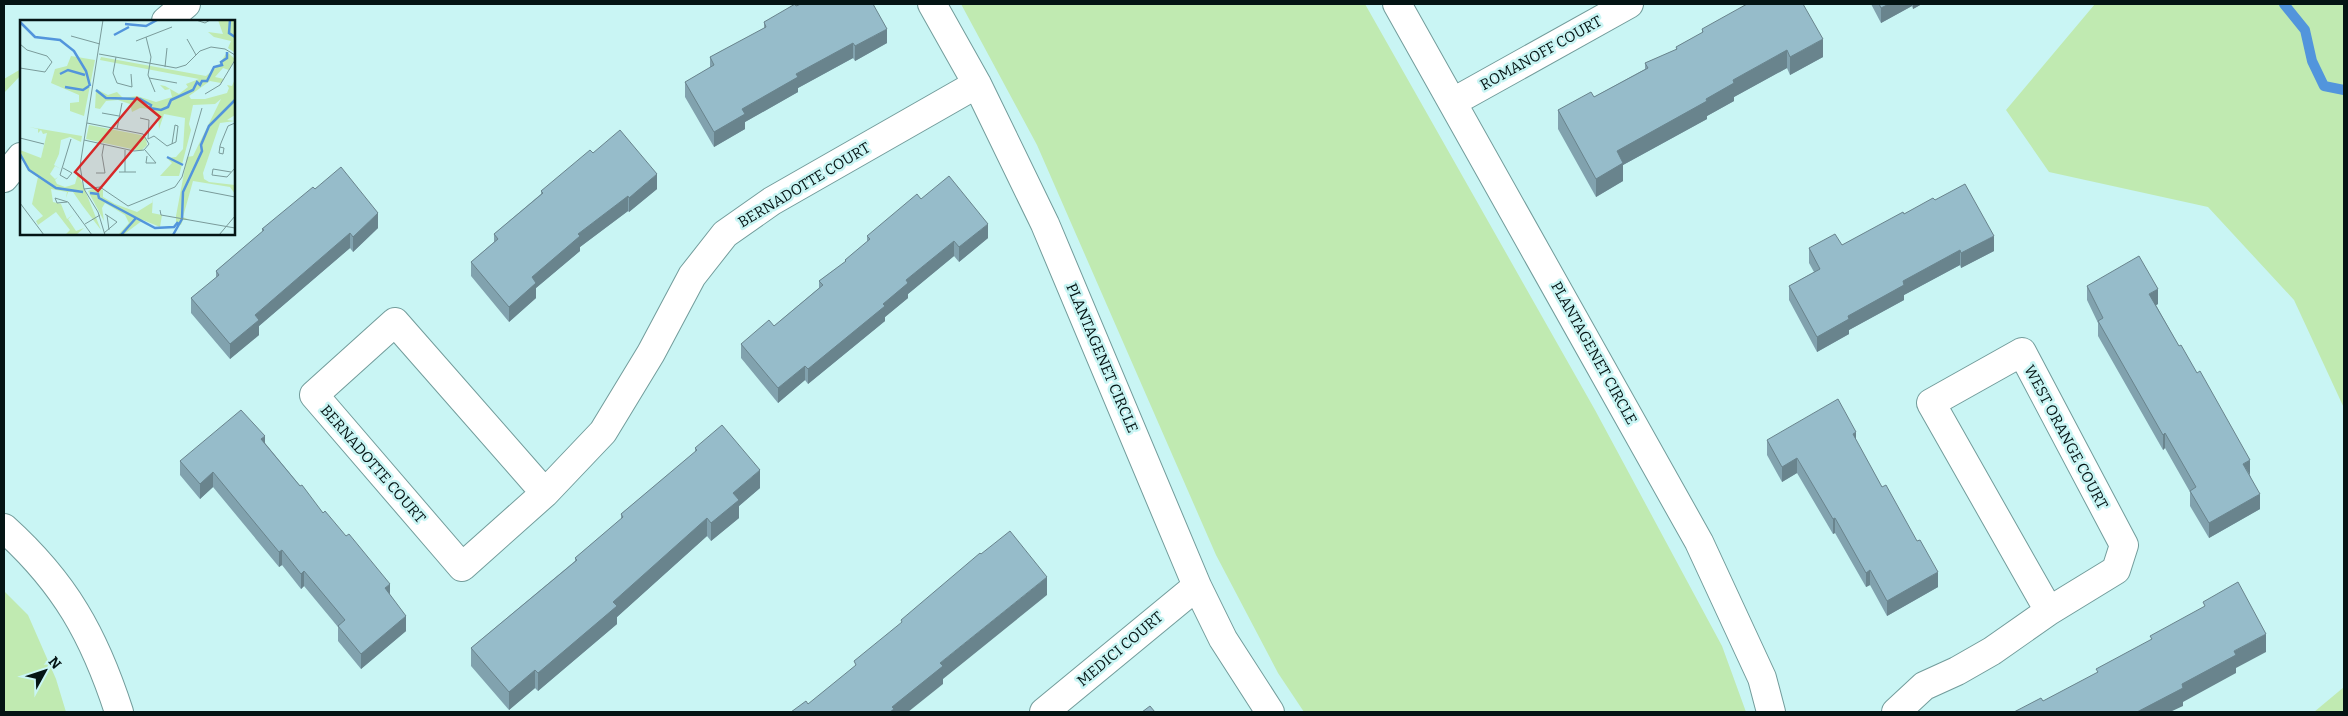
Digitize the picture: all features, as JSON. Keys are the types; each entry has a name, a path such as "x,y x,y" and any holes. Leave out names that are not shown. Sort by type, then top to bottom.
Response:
{"street":[{"path":"167,20 186,4"},
{"name":"PLANTAGENET CIRCLE","path":"932,4 977,84 1045,224 1197,586 1223,639 1270,712"},
{"name":"PLANTAGENET CIRCLE","path":"1397,4 1699,542 1762,678 1771,712"},
{"name":"ROMANOFF COURT","path":"1453,102 1629,4"},
{"name":"BERNADOTTE COURT","path":"545,493 395,322 314,395 462,567 545,493 603,432 651,353 692,276 725,234 772,201 977,84"},
{"path":"4,178 20,158"},
{"name":"WEST ORANGE COURT","path":"1896,712 1924,686 1992,651 2049,611 2116,570 2124,544 2022,352 1931,403 2049,611"},
{"path":"4,528 32,554 84,624 119,712"},
{"name":"MEDICI COURT","path":"1044,712 1197,586"}],"green space":[{"path":"961,4 1365,4 1595,410 1722,646 1746,712 1304,712 1278,673 1216,555 1037,145"},
{"path":"2095,4 2344,4 2344,408 2294,300 2208,207 2049,172 2006,110"},
{"path":"20,70 20,76 4,93 4,79"},
{"path":"4,591 28,615 56,679 66,712 4,712"},
{"path":"2344,687 2344,712 2314,712"}],"building":[{"path":"795,4 796,6 801,4 873,4 887,29 855,46 853,43 796,74 798,77 742,109 745,114 714,132 685,82 714,65 710,57 766,27 764,22"},
{"path":"1747,4 1803,4 1823,39 1790,57 1787,50 1733,80 1734,83 1706,99 1707,101 1617,151 1623,163 1596,179 1558,110 1591,92 1594,97 1648,68 1645,63 1677,49 1676,47 1703,32 1702,29"},
{"path":"1879,4 1889,4 1881,8"},
{"path":"620,130 657,174 629,198 628,196 578,234 580,236 532,277 536,283 509,307 471,262 498,239 494,234 543,193 541,191 590,150 593,153"},
{"path":"341,167 378,213 353,237 350,233 255,315 259,320 230,344 191,298 219,275 216,271 264,230 262,229 313,187 315,189"},
{"path":"949,176 988,224 959,247 954,241 906,280 908,283 883,304 885,306 808,369 805,366 778,388 741,344 769,320 774,326 823,285 819,281 846,261 870,239 867,236 917,194 921,199"},
{"path":"1965,184 1994,236 1961,253 1960,250 1903,281 1904,285 1848,316 1849,319 1817,337 1789,286 1820,269 1809,248 1835,234 1842,245 1903,212 1904,214 1933,198 1935,200"},
{"path":"2139,256 2158,289 2149,294 2179,346 2181,345 2197,373 2200,371 2250,460 2243,464 2260,494 2209,523 2190,491 2196,487 2165,433 2163,435 2098,321 2103,318 2087,286"},
{"path":"1838,399 1856,432 1853,434 1882,487 1886,485 1917,541 1920,540 1938,572 1887,601 1870,570 1866,573 1835,518 1833,519 1797,458 1782,467 1767,440"},
{"path":"241,410 265,436 261,439 300,486 302,485 323,513 325,511 346,536 349,534 390,584 385,588 406,616 361,654 338,626 345,620 304,571 301,574 282,550 279,552 213,472 200,484 180,461"},
{"path":"722,425 760,470 733,493 739,500 711,523 707,518 613,602 617,606 538,673 535,670 509,692 471,648 577,560 575,558 623,517 621,514 697,450 695,448"},
{"path":"1010,531 1047,577 940,663 943,666 892,707 894,709 890,712 791,712 806,701 808,704 856,665 854,661 902,622 901,620 980,553"},
{"path":"2238,582 2266,634 2234,651 2236,655 2182,684 2183,688 2137,712 2014,712 2041,698 2043,701 2098,672 2096,669 2152,639 2150,636 2205,606 2203,602"},
{"path":"1150,706 1155,712 1142,712"}],"waterway":[{"path":"2284,4 2305,30 2312,61 2324,86 2344,90"}]}
